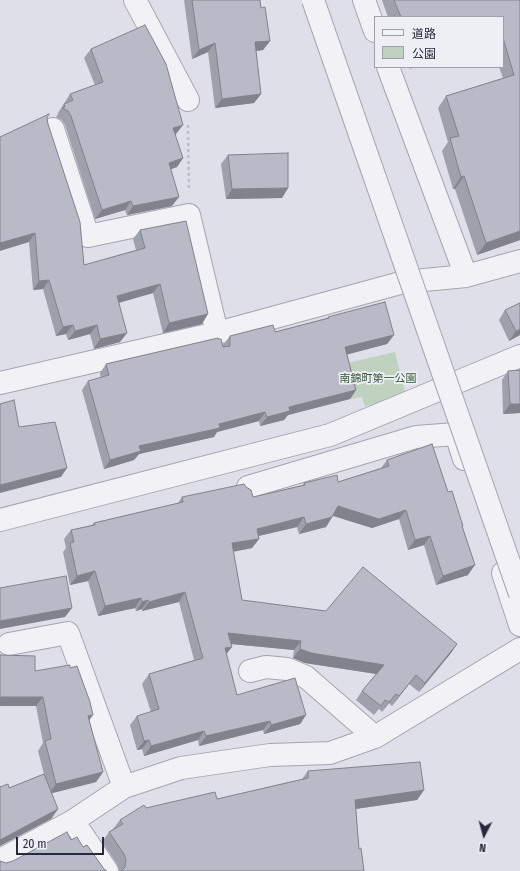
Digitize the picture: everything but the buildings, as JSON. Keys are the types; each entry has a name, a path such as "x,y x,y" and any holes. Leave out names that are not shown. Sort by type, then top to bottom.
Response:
{"street":[{"path":"135,0 188,100"},
{"path":"313,0 520,594"},
{"path":"364,0 374,28"},
{"path":"388,68 466,276"},
{"path":"53,129 88,236 189,214 217,333"},
{"path":"0,382 217,333 404,282 466,276 520,261"},
{"path":"404,282 443,388"},
{"path":"0,520 330,435 520,356"},
{"path":"248,487 416,437 456,434 520,625"},
{"path":"9,644 68,633 124,787"},
{"path":"0,860 73,821 124,787 181,768 270,755 330,753 375,737 520,649"},
{"path":"250,671 266,667 287,669 306,677 375,737"},
{"path":"73,821 107,871"}],"path":[{"path":"188,100 189,214"}],"green space":[{"name":"南錦町第一公園","path":"395,352 406,396 365,406 362,397 351,399 343,364"}]}
